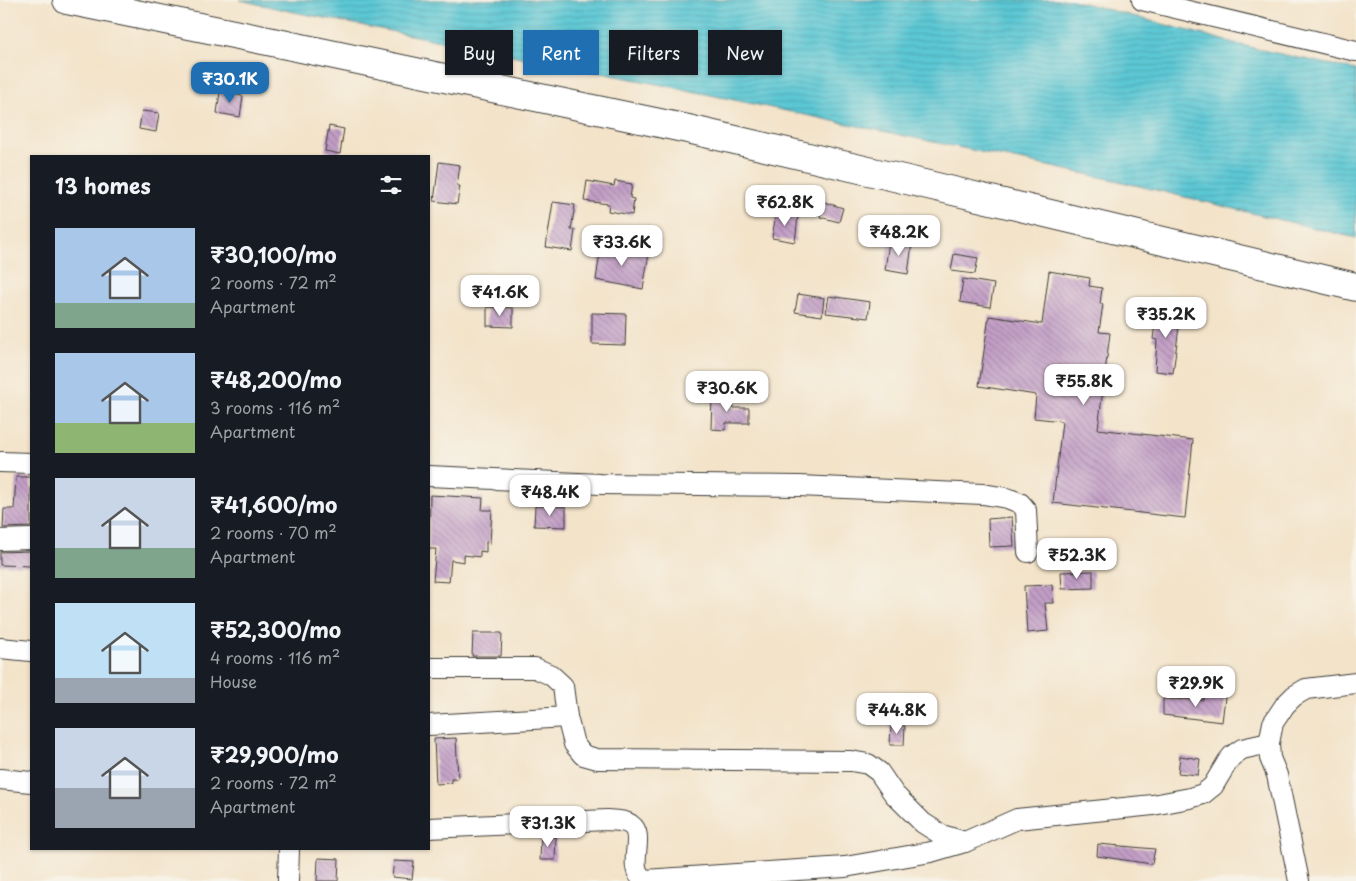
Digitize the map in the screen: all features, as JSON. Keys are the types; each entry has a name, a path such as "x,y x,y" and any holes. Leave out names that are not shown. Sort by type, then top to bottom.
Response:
{"main road":[{"path":"67,0 688,129 894,176 1356,287"}],"street":[{"path":"1142,0 1356,51"},
{"path":"0,462 30,463"},
{"path":"430,476 600,484 799,486 983,494 1007,498 1020,503 1026,510 1028,552"},
{"path":"0,540 30,539"},
{"path":"0,648 30,651"},
{"path":"430,668 536,668 551,675 563,686 567,717 574,744 583,755 597,759 851,761 868,764 879,772 894,794 923,823 942,835 965,842"},
{"path":"1299,881 1277,775 1270,758 1269,743 1273,723 1285,705 1294,696 1306,689 1356,683"},
{"path":"430,725 567,717"},
{"path":"430,828 607,820 623,822 631,825 636,831 636,871 639,877 645,880 845,867 931,852 965,842 1017,819 1153,805 1190,798 1203,794 1213,786 1232,756 1242,750 1269,743"},
{"path":"0,779 30,782"},
{"path":"288,881 289,850"}],"water":[{"path":"240,0 1072,0 1257,49 1356,70 1356,238 1114,180 611,75 698,75 698,30 609,30 609,75 599,73 599,30 523,30 523,57 513,55 513,30 445,30 445,42"}],"building":[{"path":"220,92 243,96 240,117 217,113"},
{"path":"142,111 159,113 156,132 139,129"},
{"path":"329,126 344,129 340,154 325,151"},
{"path":"439,162 460,165 457,186 460,186 457,204 434,201"},
{"path":"587,181 614,186 615,181 632,184 630,198 634,199 632,215 608,211 609,204 584,201"},
{"path":"553,202 575,205 571,230 575,230 572,251 546,247"},
{"path":"824,202 843,208 839,222 820,217"},
{"path":"776,213 798,216 795,242 772,238"},
{"path":"889,241 912,244 908,274 885,270"},
{"path":"601,246 649,253 643,289 596,280"},
{"path":"954,254 978,258 975,274 951,271"},
{"path":"1049,271 1090,278 1089,286 1102,288 1100,304 1103,304 1099,332 1110,333 1098,429 1193,440 1185,518 1053,503 1062,421 1034,418 1036,395 979,386 989,316 1042,324"},
{"path":"963,279 994,284 990,307 960,302"},
{"path":"798,294 824,298 822,316 795,312"},
{"path":"829,296 870,302 868,318 826,313"},
{"path":"487,307 513,308 513,327 487,326"},
{"path":"1157,308 1181,311 1173,373 1155,371 1157,340 1153,339"},
{"path":"592,313 626,314 625,345 592,344"},
{"path":"712,396 733,396 733,408 749,408 749,423 726,423 725,430 711,429"},
{"path":"16,477 30,477 30,527 3,528 4,509 14,509"},
{"path":"430,495 483,498 482,510 492,510 490,543 486,542 486,552 480,551 480,557 464,555 464,562 451,560 449,582 433,581 436,549 430,549"},
{"path":"535,506 566,507 566,527 534,526"},
{"path":"1012,517 1014,546 989,547 988,519"},
{"path":"30,551 30,566 0,565 0,552"},
{"path":"1093,571 1093,588 1062,589 1061,572"},
{"path":"1052,585 1053,603 1045,603 1048,631 1027,633 1024,586"},
{"path":"473,633 502,633 501,656 472,656"},
{"path":"1204,695 1225,697 1222,722 1163,715 1163,699 1203,700"},
{"path":"891,725 905,726 904,745 890,745"},
{"path":"456,738 458,779 451,779 452,783 436,784 434,739"},
{"path":"1180,756 1200,759 1198,775 1178,773"},
{"path":"541,836 556,837 555,860 540,860"},
{"path":"1098,844 1155,849 1152,864 1097,856"},
{"path":"318,858 339,859 338,881 317,881"},
{"path":"394,861 414,862 412,879 392,877"}]}
